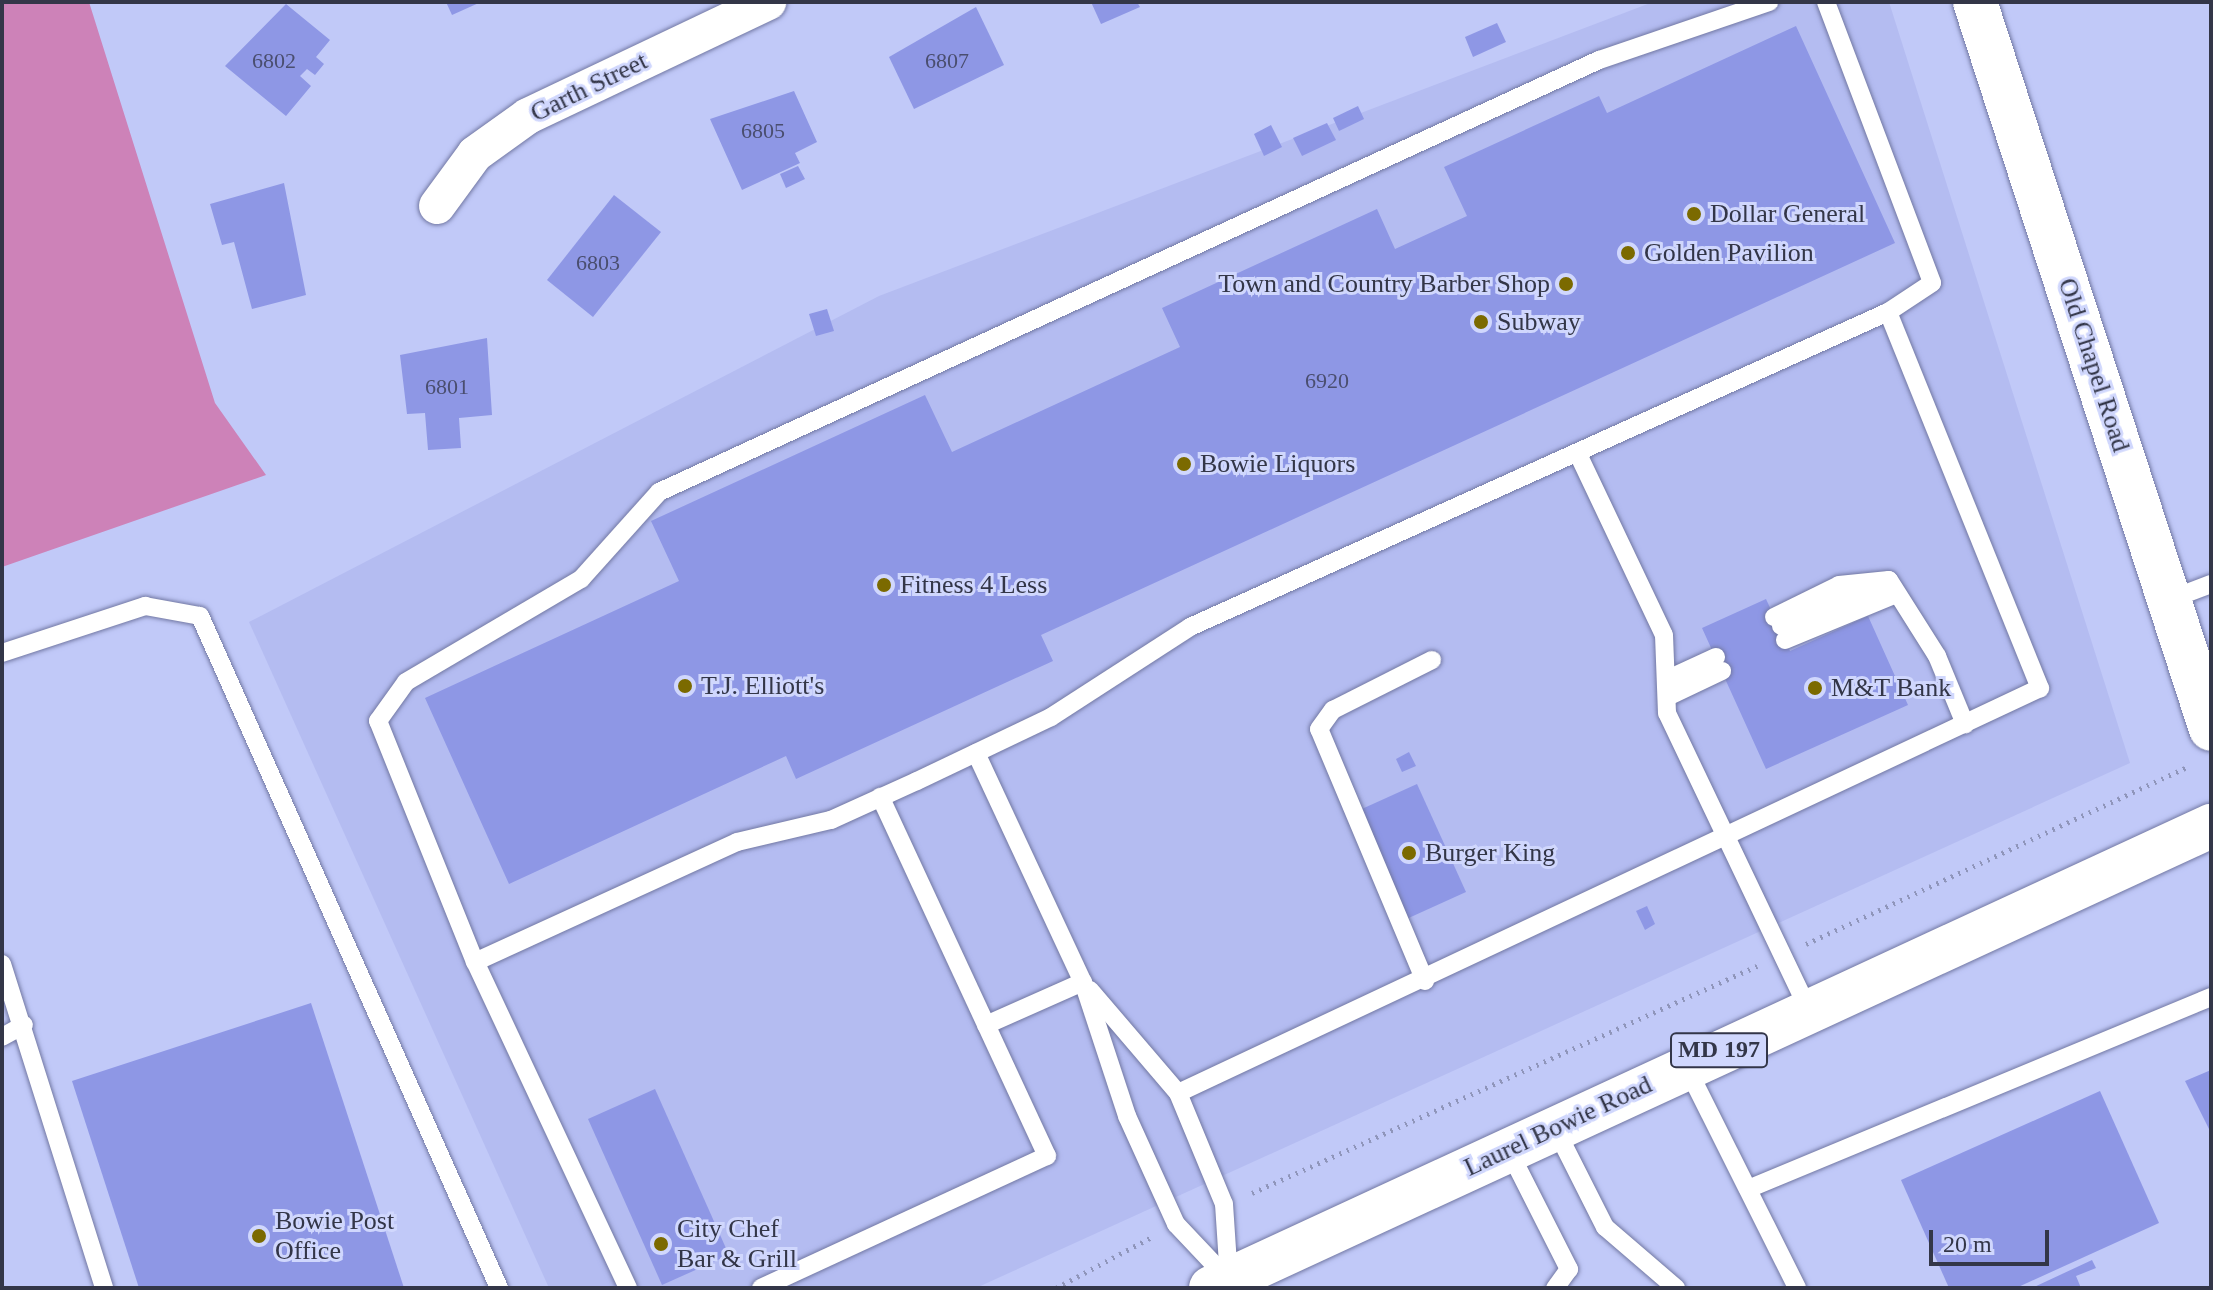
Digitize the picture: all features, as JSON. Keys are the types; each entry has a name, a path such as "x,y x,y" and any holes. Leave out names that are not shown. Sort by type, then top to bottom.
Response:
{"main road":[{"name":"Old Chapel Road","path":"1975,2 2169,600 2204,745"},
{"name":"Laurel Bowie Road","path":"1225,1285 1686,1065 2211,826"}],"street":[{"name":"Garth Street","path":"437,206 475,154 528,116 768,2"}],"lane":[{"path":"628,1288 475,962 378,721 406,682 581,579 659,492 1599,60 1769,2"},
{"path":"475,962 737,842 831,820 976,753 1096,692 1142,652 1190,627 1888,312 1932,283 1826,2"},
{"path":"1178,1093 1425,981 2040,688 1925,417 1888,312"},
{"path":"1578,454 1664,635 1667,713 1808,1009"},
{"path":"2169,600 2211,584"},
{"path":"1839,585 1892,587 1779,628 1839,585"},
{"path":"1892,587 1937,656 1965,724"},
{"path":"2,653 145,606 200,616 499,1288"},
{"path":"1666,683 1716,659 1666,683"},
{"path":"1425,981 1319,729 1333,710 1432,660"},
{"path":"976,753 1083,982 1127,1116 1176,1224 1225,1285"},
{"path":"761,1288 1047,1156 880,797"},
{"path":"2,964 24,1025 104,1288"},
{"path":"986,1025 1083,982"},
{"path":"1083,982 1178,1093 1224,1204 1225,1285"},
{"path":"1748,1189 2211,997"},
{"path":"2,1037 24,1025"},
{"path":"1686,1065 1797,1288"},
{"path":"1554,1127 1605,1227 1676,1288"},
{"path":"1508,1149 1569,1269 1555,1288"}],"path":[{"path":"1224,1204 1780,955 2204,745"},
{"path":"1056,1288 1176,1224"}],"shaded area":[{"path":"2,2 89,2 215,403 266,475 2,567"},
{"path":"1653,2 1889,2 2130,763 976,1288 549,1288 249,622 879,296"}],"building":[{"path":"446,2 481,2 452,15"},
{"path":"1091,2 1137,2 1140,7 1101,24"},
{"path":"286,4 330,40 316,57 324,64 315,75 307,69 300,76 311,86 286,116 225,66"},
{"path":"976,7 1004,65 914,109 889,57"},
{"path":"1497,23 1506,42 1473,57 1465,37"},
{"path":"1796,26 1895,243 1041,635 1053,661 796,779 786,756 509,884 425,698 679,581 651,521 925,395 952,452 1180,347 1162,308 1377,209 1395,249 1467,216 1444,167 1599,96 1607,113"},
{"path":"794,91 817,142 795,153 800,163 742,190 710,119"},
{"path":"1358,106 1364,119 1339,131 1333,118"},
{"path":"1327,123 1336,140 1302,156 1293,138"},
{"path":"1271,125 1282,147 1264,156 1254,134"},
{"path":"798,166 805,179 786,188 780,174"},
{"path":"284,183 306,295 252,309 234,242 222,245 210,204"},
{"path":"614,195 661,232 593,317 547,280"},
{"path":"827,309 834,331 816,336 809,314"},
{"path":"487,338 492,415 459,418 461,448 428,450 425,413 407,414 400,355"},
{"name":"M&T Bank","path":"1766,599 1790,651 1868,616 1908,705 1766,769 1702,628"},
{"path":"1409,752 1416,766 1402,772 1396,759"},
{"name":"Burger King","path":"1417,784 1466,892 1402,921 1353,813"},
{"path":"1647,906 1655,924 1645,930 1636,911"},
{"path":"311,1003 404,1288 139,1288 72,1081"},
{"path":"2211,1070 2211,1133 2185,1081"},
{"path":"655,1089 729,1255 662,1285 588,1119"},
{"path":"2100,1091 2159,1223 2016,1288 1949,1288 1901,1180"},
{"path":"2092,1260 2096,1268 2076,1276 2081,1288 2032,1288"}],"place":[{"name":"Dollar General","path":"1694,214"},
{"name":"Golden Pavilion","path":"1628,253"},
{"name":"Town and Country Barber Shop","path":"1566,284"},
{"name":"Subway","path":"1481,322"},
{"name":"Bowie Liquors","path":"1184,464"},
{"name":"Fitness 4 Less","path":"884,585"},
{"name":"T.J. Elliott's","path":"685,686"},
{"name":"M&T Bank","path":"1815,688"},
{"name":"Burger King","path":"1409,853"},
{"name":"Bowie Post Office","path":"259,1236"},
{"name":"City Chef Bar & Grill","path":"661,1244"}]}
